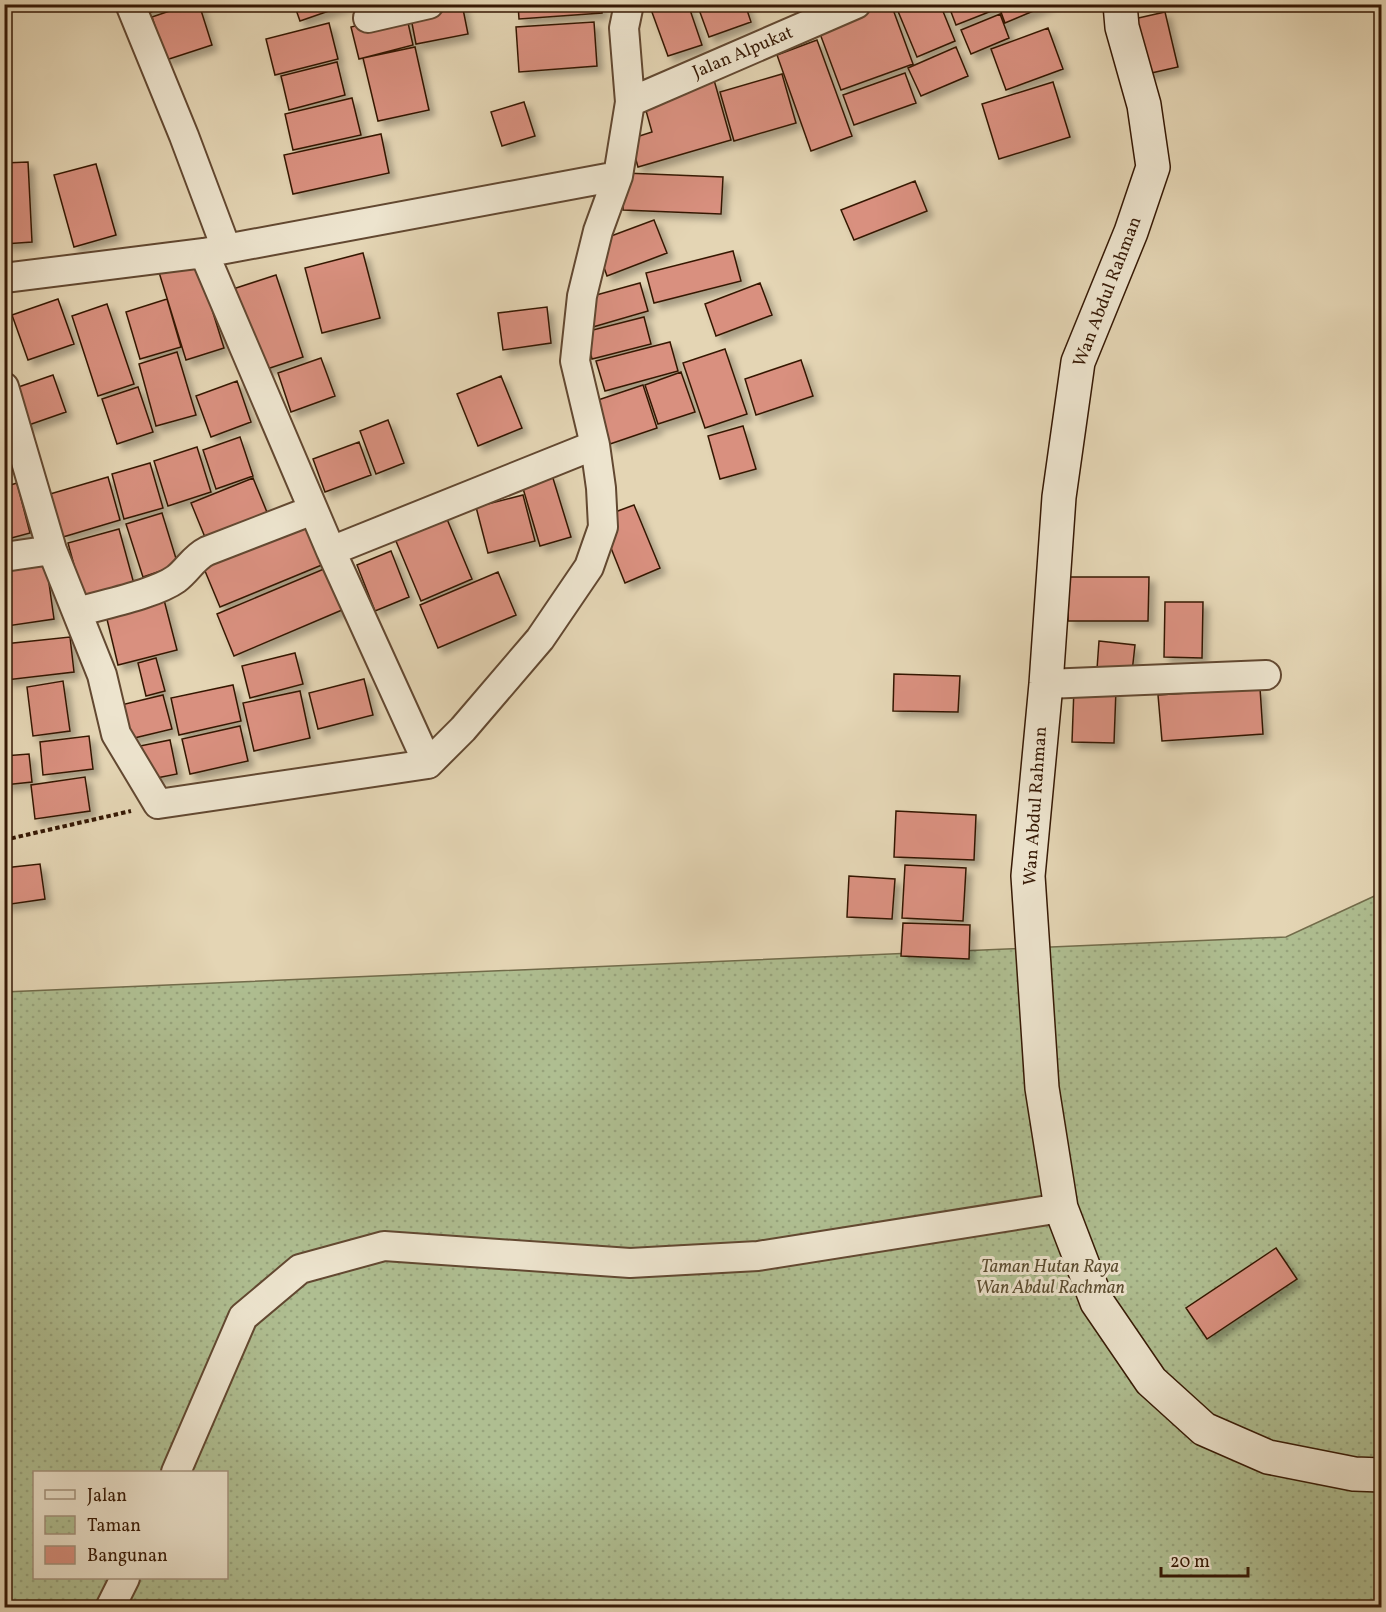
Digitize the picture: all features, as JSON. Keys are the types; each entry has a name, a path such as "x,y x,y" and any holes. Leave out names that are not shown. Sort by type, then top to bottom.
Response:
{"street":[{"path":"130,4 184,136 215,250 313,510 428,764"},
{"path":"368,18 429,4"},
{"path":"4,387 52,550 102,675 116,734 158,804 428,764 463,729 540,639 589,567 603,527 595,445 575,361 582,296 598,231 618,176 630,102 624,28 629,4"},
{"name":"Jalan Alpukat","path":"630,102 856,4"},
{"name":"Wan Abdul Rahman","path":"1120,4 1122,27 1144,105 1153,167 1131,232 1078,362 1059,496 1046,684 1028,876 1042,1088 1061,1208 1096,1302 1151,1381 1204,1429 1269,1457 1354,1474 1382,1475"},
{"path":"4,278 215,250 618,176"},
{"path":"331,551 595,445"},
{"path":"78,612 161,587 177,579 196,557 207,551 313,510"},
{"path":"4,557 52,550"},
{"path":"1046,684 1266,675"},
{"path":"177,1471 243,1317 300,1269 384,1246 630,1263 758,1256 1061,1208"},
{"path":"110,1608 124,1579"}],"path":[{"path":"4,840 158,804"}],"green space":[{"name":"Taman Hutan Raya Wan Abdul Rachman","path":"1381,893 1381,1607 5,1607 4,992 1286,937"}],"building":[{"path":"136,4 173,4 140,16"},
{"path":"190,4 199,4 212,45 166,60 152,17"},
{"path":"294,4 349,4 300,21"},
{"path":"428,4 462,4 468,34 416,44 409,8"},
{"path":"518,4 602,4 602,13 519,19"},
{"path":"649,4 688,4 702,45 668,56"},
{"path":"697,4 745,4 751,22 709,37"},
{"path":"864,4 891,4 913,64 841,90 816,23"},
{"path":"895,4 940,4 955,41 917,57"},
{"path":"948,4 992,4 994,10 956,25"},
{"path":"998,4 1050,4 1005,23"},
{"path":"1165,12 1178,67 1138,76 1125,21"},
{"path":"406,14 413,45 359,59 351,27"},
{"path":"1000,14 1009,38 971,54 961,30"},
{"path":"594,22 597,66 519,72 516,27"},
{"path":"329,23 338,59 275,75 266,39"},
{"path":"1048,28 1063,69 1006,90 991,49"},
{"path":"817,40 852,136 811,151 777,55"},
{"path":"415,47 429,110 378,121 363,58"},
{"path":"956,47 968,76 921,96 908,68"},
{"path":"337,62 345,95 289,110 281,76"},
{"path":"905,73 916,103 854,125 843,95"},
{"path":"782,74 796,123 734,141 720,92"},
{"path":"714,80 731,140 638,167 630,139 652,132 643,100"},
{"path":"1053,82 1070,137 999,159 982,104"},
{"path":"352,98 361,135 293,150 285,114"},
{"path":"524,102 535,136 502,146 491,112"},
{"path":"381,134 389,173 293,194 284,155"},
{"path":"28,162 32,242 4,244 4,163"},
{"path":"96,164 116,235 74,247 54,175"},
{"path":"624,173 723,177 721,214 623,210"},
{"path":"915,181 927,211 854,240 841,210"},
{"path":"654,220 667,253 607,276 595,242"},
{"path":"733,251 741,281 654,303 646,273"},
{"path":"363,253 380,318 322,333 305,268"},
{"path":"196,258 224,348 186,360 158,269"},
{"path":"276,275 303,357 261,371 233,289"},
{"path":"640,283 648,311 586,329 578,300"},
{"path":"760,283 772,315 716,336 705,304"},
{"path":"58,299 74,344 28,360 12,315"},
{"path":"167,299 181,347 140,359 126,312"},
{"path":"107,304 134,384 98,396 72,316"},
{"path":"547,307 551,343 503,350 498,313"},
{"path":"644,317 651,344 592,359 585,332"},
{"path":"670,342 678,371 605,391 596,361"},
{"path":"725,349 747,414 705,428 683,363"},
{"path":"177,352 196,415 156,426 139,364"},
{"path":"321,358 335,396 291,412 278,373"},
{"path":"801,360 813,396 756,415 745,379"},
{"path":"681,372 695,412 658,424 645,385"},
{"path":"53,375 66,412 20,428 7,391"},
{"path":"501,376 522,428 478,446 457,394"},
{"path":"237,381 251,422 211,437 196,396"},
{"path":"643,385 657,428 610,444 595,401"},
{"path":"138,387 153,432 117,444 102,399"},
{"path":"388,420 404,463 376,474 360,431"},
{"path":"743,426 756,469 720,479 708,436"},
{"path":"240,437 253,476 216,489 203,450"},
{"path":"359,442 371,475 325,492 313,459"},
{"path":"197,447 211,492 168,506 154,461"},
{"path":"150,463 163,508 124,519 112,474"},
{"path":"552,475 571,537 540,546 522,485"},
{"path":"108,477 120,520 63,537 50,494"},
{"path":"253,478 271,522 209,547 191,503"},
{"path":"17,483 30,533 4,540 4,487"},
{"path":"523,495 535,541 488,553 476,507"},
{"path":"634,505 660,568 625,583 599,518"},
{"path":"444,512 472,579 421,601 393,534"},
{"path":"162,513 178,565 143,577 126,524"},
{"path":"309,514 329,562 220,607 200,559"},
{"path":"119,529 134,584 83,598 68,543"},
{"path":"391,551 409,597 375,611 357,565"},
{"path":"46,562 54,619 7,626 4,568"},
{"path":"331,566 349,607 234,656 217,614"},
{"path":"498,572 516,615 438,648 420,605"},
{"path":"1069,577 1149,577 1148,621 1068,621"},
{"path":"163,596 177,650 118,665 105,611"},
{"path":"1165,602 1203,602 1202,658 1164,657"},
{"path":"70,637 74,672 6,680 4,644"},
{"path":"1099,641 1135,645 1132,672 1097,669"},
{"path":"295,653 303,684 250,698 242,666"},
{"path":"156,658 165,691 146,696 138,663"},
{"path":"894,674 960,676 958,712 893,711"},
{"path":"364,679 373,715 318,729 309,693"},
{"path":"63,681 70,731 33,736 27,687"},
{"path":"233,685 241,721 179,735 171,698"},
{"path":"1074,688 1116,689 1114,743 1072,742"},
{"path":"1260,688 1263,734 1162,741 1158,695"},
{"path":"300,691 310,738 254,751 243,703"},
{"path":"163,695 172,729 130,739 121,705"},
{"path":"240,726 248,761 190,774 182,739"},
{"path":"89,736 93,769 43,775 40,742"},
{"path":"170,740 177,774 131,783 125,749"},
{"path":"29,754 32,782 4,785 4,756"},
{"path":"85,777 90,811 35,819 31,785"},
{"path":"896,811 976,815 974,860 894,857"},
{"path":"40,864 45,899 4,905 4,868"},
{"path":"905,865 966,868 963,921 902,918"},
{"path":"849,876 895,879 892,919 847,917"},
{"path":"903,923 970,925 969,959 901,956"},
{"path":"1276,1248 1297,1279 1207,1339 1186,1308"}]}
